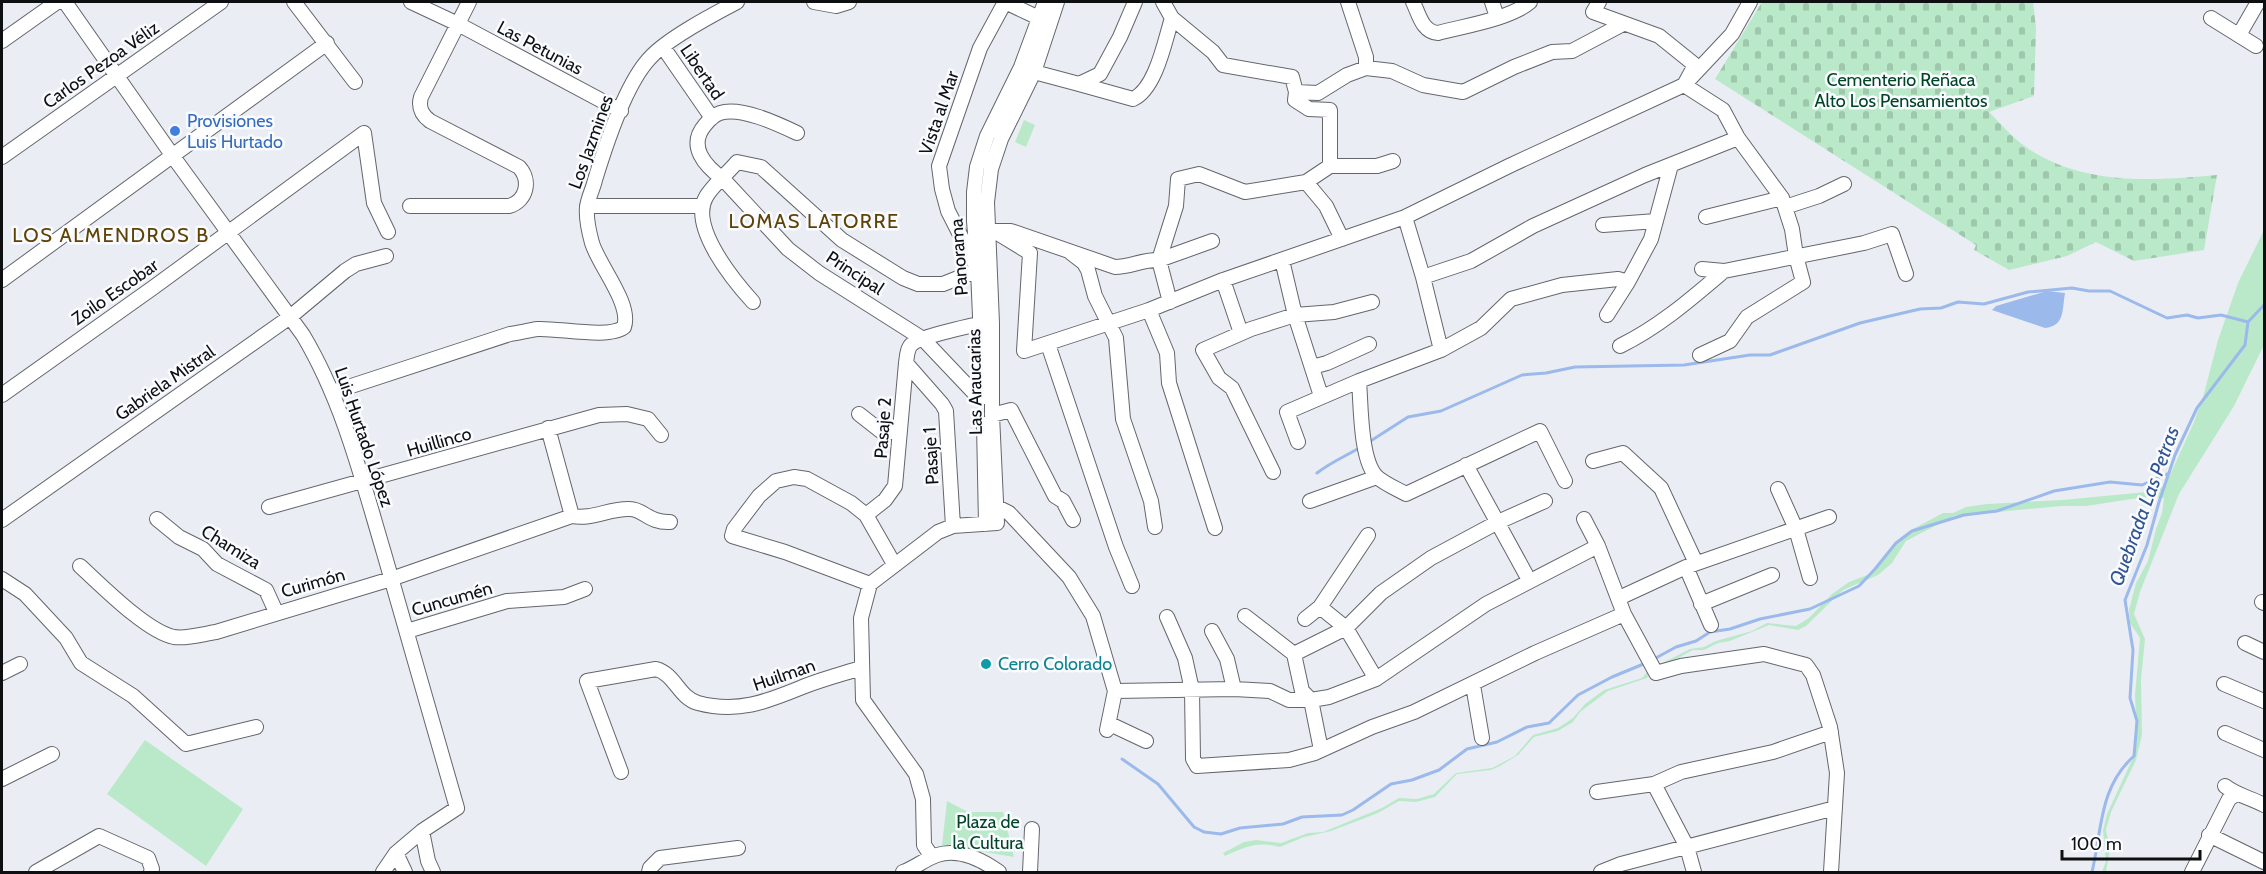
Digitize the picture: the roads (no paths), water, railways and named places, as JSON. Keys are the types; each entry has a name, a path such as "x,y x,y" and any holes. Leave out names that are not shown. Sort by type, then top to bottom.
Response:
{"street":[{"path":"2,41 57,2"},
{"name":"Luis Hurtado López","path":"65,2 290,317 321,366 333,392 363,482 457,808 422,831"},
{"name":"Carlos Pezoa Véliz","path":"2,157 221,2"},
{"path":"294,2 356,82"},
{"name":"Las Petunias","path":"411,2 458,24 621,111"},
{"path":"410,206 509,206 518,203 526,186 525,177 519,167 430,121 424,117 420,108 421,97 469,2"},
{"name":"Los Jazmines","path":"333,392 510,334 537,329 567,329 610,334 620,331 626,322 625,315 614,286 592,244 587,206 602,158 639,71 650,58 663,46 737,2"},
{"path":"814,2 836,6 849,2"},
{"path":"1005,2 1045,19"},
{"name":"Vista al Mar","path":"978,270 955,229 948,211 939,166 980,48 1005,2"},
{"name":"Panorama","path":"991,523 983,397 986,323 978,270 974,192 977,167 987,136 1045,19 1045,2"},
{"name":"Las Araucarias","path":"991,523 997,507 986,323 991,230 987,202 991,169 1001,139 1034,72 1045,19 1057,2"},
{"path":"1079,84 1100,74 1136,2"},
{"path":"1163,2 1172,18 1213,52 1224,65 1292,77 1296,92 1295,100 1309,109 1330,110 1330,166"},
{"path":"1348,2 1366,57 1366,68"},
{"path":"1413,2 1430,33 1438,33 1497,17 1524,7 1530,2"},
{"path":"1492,2 1497,17"},
{"path":"991,230 1030,253 1024,351 1048,344 1149,310 1223,280 1405,217 1510,165 1684,85 1732,34 1750,2"},
{"path":"2239,35 2258,2"},
{"path":"1596,7 1623,24 1659,36 1695,65 1684,85"},
{"path":"1034,72 1133,99 1142,96 1152,79 1172,18"},
{"path":"2211,18 2256,46"},
{"path":"1296,92 1318,93 1347,75 1366,68 1392,71 1423,85 1463,92 1514,67 1552,52 1572,51 1623,24"},
{"path":"2,279 327,43"},
{"name":"Libertad","path":"663,46 712,118"},
{"path":"1684,85 1723,110 1738,138 1783,202 1792,229 1803,282 1747,317 1730,341 1700,355"},
{"path":"712,118 719,113 740,112 797,133"},
{"name":"Principal","path":"712,118 703,127 697,144 704,163 710,170 723,179 788,249 819,273 923,339 978,397 983,397"},
{"name":"Zoilo Escobar","path":"2,395 364,133 374,203 388,232"},
{"path":"1423,278 1471,261 1533,226 1738,138"},
{"path":"1170,302 1159,260 1176,207 1178,179 1199,174 1245,192 1306,182 1330,166 1377,166 1393,161"},
{"path":"753,302 728,274 717,255 706,227 703,206 711,190 737,162 761,167 842,240 903,278 918,284 943,284 978,270"},
{"path":"1607,315 1651,239 1671,165"},
{"path":"1306,182 1326,206 1342,239"},
{"path":"1706,217 1819,196 1845,184"},
{"path":"587,206 703,206"},
{"path":"1405,217 1442,350"},
{"path":"1603,225 1656,221"},
{"path":"991,230 1011,231 1115,267 1127,267 1159,260 1212,241"},
{"path":"1702,269 1724,270 1864,243 1892,234 1906,274"},
{"path":"1071,253 1084,263 1088,270 1095,296 1116,338 1123,419 1151,501 1155,527"},
{"name":"Gabriela Mistral","path":"2,520 290,317 345,271 356,264 386,256"},
{"path":"1281,260 1295,315 1321,396"},
{"path":"1620,346 1639,337 1683,306 1724,270"},
{"path":"1298,442 1287,412 1321,396 1442,350 1481,328 1511,299 1562,285 1618,279 1628,282"},
{"path":"1223,280 1241,333"},
{"path":"1273,472 1232,388 1219,378 1203,350 1241,333 1295,315 1334,312 1372,302"},
{"path":"1149,310 1167,353 1169,383 1215,528"},
{"path":"923,339 986,323"},
{"name":"Pasaje 2","path":"866,515 885,500 898,478 899,432 906,363 912,344 923,339"},
{"path":"1048,344 1116,547 1132,586"},
{"path":"1311,367 1327,363 1369,344"},
{"name":"Pasaje 1","path":"906,363 946,411 953,526"},
{"path":"1359,381 1368,464 1377,477 1406,494 1540,431 1565,481"},
{"path":"992,415 1011,410 1055,496 1063,501 1072,520"},
{"name":"Huillinco","path":"269,507 599,415 627,414 648,419 661,435"},
{"path":"859,414 882,432 899,432"},
{"path":"549,428 572,516"},
{"path":"1593,461 1623,453 1660,488 1691,565 1701,604 1711,625"},
{"path":"1466,465 1529,580"},
{"path":"870,584 785,552 732,536 734,529 759,495 776,481 794,477 807,479 851,503 866,515 894,564"},
{"path":"1310,501 1377,477"},
{"path":"1778,489 1796,529 1810,578"},
{"path":"1294,654 1346,628 1381,593 1431,558 1498,522 1545,501"},
{"path":"997,507 1009,513 1069,577 1093,616 1115,691 1108,725 1146,741"},
{"name":"Curimón","path":"80,566 140,618 155,628 174,637 187,637 216,632 391,579 572,516 582,518 631,508 658,523 670,522"},
{"path":"1619,598 1691,565 1829,517"},
{"name":"Chamiza","path":"157,519 179,537 203,549 217,564 266,590 276,612"},
{"path":"1584,519 1598,546 1624,614 1656,673 1681,666 1764,654 1806,665 1813,675 1831,732 1837,773 1831,873"},
{"path":"932,857 924,845 924,799 916,774 863,700 861,618 870,584 894,564 938,532 953,526 991,523"},
{"path":"1305,619 1320,607 1368,535"},
{"path":"1115,691 1233,689 1270,692 1289,699 1311,700 1329,696 1376,679 1485,604 1598,546"},
{"path":"1701,604 1772,575"},
{"path":"2,579 25,594 66,638 81,663 133,696 186,744 256,727"},
{"name":"Cuncumén","path":"407,631 507,601 564,597 585,589"},
{"path":"1320,607 1346,628 1376,679"},
{"path":"1167,617 1185,658 1192,690 1193,759 1197,766 1289,760 1321,750 1372,727 1414,712 1535,653 1624,614"},
{"path":"1245,616 1294,654 1302,691 1311,700 1321,750"},
{"path":"1212,631 1227,659 1233,689"},
{"path":"2245,643 2265,652"},
{"path":"2,673 20,664"},
{"name":"Huilman","path":"621,772 587,681 656,669 670,677 683,694 692,701 723,706 746,706 774,700 806,686 861,668"},
{"path":"2224,684 2265,701"},
{"path":"1473,685 1482,738"},
{"path":"1597,792 1654,784 1681,772 1773,752 1831,732"},
{"path":"2224,733 2265,750"},
{"path":"2,779 52,754"},
{"path":"1654,784 1687,847 1694,873"},
{"path":"2192,873 2229,799 2230,790 2244,794 2265,805"},
{"path":"1601,873 1621,864 1835,808"},
{"path":"1030,873 1032,829"},
{"path":"383,873 396,853 422,831 433,873"},
{"path":"2209,835 2265,862"},
{"path":"36,873 51,869 99,836 148,858 151,871"},
{"path":"649,873 650,868 660,858 738,848"},
{"path":"903,873 932,857 954,852 969,855 999,873"},
{"path":"396,853 405,873"}],"water":[{"path":"2047,291 2065,293 2059,321 2051,327 2045,328 1992,310 1996,306"}],"waterway":[{"path":"1369,442 1408,417 1441,411 1522,375 1575,367 1684,365 1750,355 1770,355 1860,323 1920,309 1941,308 1958,302 1984,304 2028,292 2072,288 2110,291 2167,318 2187,315 2198,318 2221,315 2248,322"},
{"name":"Quebrada Las Petras","path":"2092,872 2108,795 2114,781 2134,756 2137,721 2130,698 2133,650 2125,600 2147,545 2175,455 2197,408 2245,345 2248,322 2264,305"},
{"path":"1317,473 1361,447"},
{"path":"1654,659 1676,647 1696,641 1710,632 1810,609 1859,586 1896,543 1912,531 1964,515 1997,511 2054,491 2110,482 2142,485 2169,473"},
{"path":"1122,759 1158,784 1194,827 1204,832 1221,834 1240,828 1283,824 1302,817 1342,815 1391,784 1412,780 1439,770 1467,749 1497,742 1527,727 1549,723 1578,695 1612,677 1646,663"}],"place":[{"name":"Provisiones Luis Hurtado","path":"175,131"},
{"name":"Cerro Colorado","path":"986,664"}],"district":[{"name":"LOMAS LATORRE","path":"814,221"},
{"name":"LOS ALMENDROS B","path":"111,235"}],"park label":[{"name":"Cementerio Reñaca Alto Los Pensamientos","path":"1901,90"},
{"name":"Plaza de la Cultura","path":"988,832"}]}
